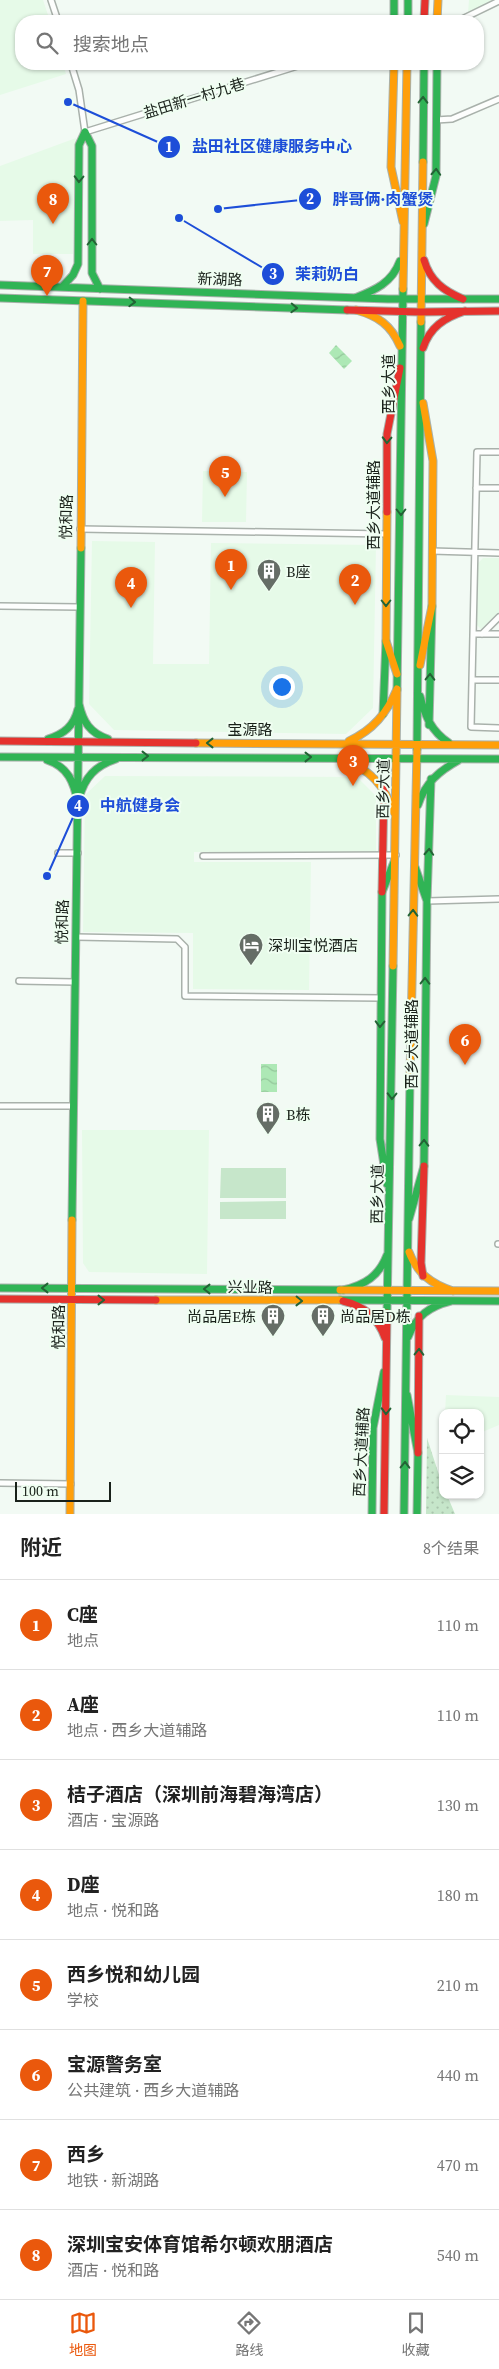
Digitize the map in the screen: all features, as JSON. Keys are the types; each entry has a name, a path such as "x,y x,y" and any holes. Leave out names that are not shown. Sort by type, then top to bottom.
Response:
{"main road":[{"path":"394,0 394,15"},
{"path":"408,0 408,15"},
{"path":"424,15 425,0"},
{"path":"437,15 438,0"},
{"path":"394,70 391,167 404,228"},
{"name":"西乡大道","path":"384,1514 398,758 402,299 408,70"},
{"name":"西乡大道","path":"404,1514 407,1225 418,680 420,300 424,70"},
{"path":"421,236 436,176 437,70"},
{"path":"62,288 73,275 78,264 79,145 85,132"},
{"path":"85,132 92,146 92,273 100,289"},
{"path":"421,248 426,268 434,281 445,291 463,299"},
{"path":"355,298 380,288 389,282 397,272 403,252"},
{"name":"新湖路","path":"0,285 420,300 499,299"},
{"name":"新湖路","path":"0,298 402,312 499,311"},
{"name":"悦和路","path":"70,1514 83,300"},
{"path":"356,310 376,316 387,323 392,328 402,349"},
{"path":"420,357 426,338 435,326 446,318 465,311"},
{"name":"西乡大道辅路","path":"399,682 386,641 386,534 387,434 402,358"},
{"path":"420,387 433,461 429,725"},
{"path":"432,606 418,680 423,709 429,725 439,736 451,744"},
{"path":"383,716 386,641"},
{"path":"330,744 359,738 377,725 399,682"},
{"path":"37,741 51,739 66,731 75,720 79,704"},
{"path":"79,704 83,722 92,733 108,739 132,742"},
{"name":"宝源路","path":"0,741 499,745"},
{"path":"479,759 473,756 472,751 474,747 480,745"},
{"path":"78,803 85,779 90,772 102,764 127,756"},
{"name":"宝源路","path":"0,757 127,756 499,759"},
{"path":"30,757 56,762 67,770 75,786 78,803"},
{"path":"331,758 362,767 371,773 384,787 396,822"},
{"path":"415,819 422,793 431,779 438,771 461,758"},
{"path":"427,901 431,779"},
{"path":"382,892 384,787"},
{"name":"西乡大道辅路","path":"390,1207 380,1139 382,892 396,855"},
{"name":"西乡大道辅路","path":"407,1225 424,1166 427,901 414,863"},
{"path":"423,1276 421,1263 424,1166"},
{"path":"407,1242 411,1259 423,1276 438,1286 453,1291"},
{"path":"343,1290 362,1285 376,1276 385,1261 390,1246"},
{"name":"兴业路","path":"0,1288 499,1291"},
{"name":"兴业路","path":"0,1299 499,1301"},
{"path":"343,1301 360,1305 374,1316 382,1326 387,1347"},
{"path":"405,1346 412,1327 420,1316 436,1305 451,1301"},
{"path":"417,1514 420,1316"},
{"name":"西乡大道辅路","path":"372,1514 373,1428 387,1362"},
{"path":"405,1388 418,1453"}],"street":[{"path":"51,0 56,15"},
{"path":"470,15 499,1"},
{"path":"73,70 79,90 85,132"},
{"name":"盐田新一村九巷","path":"85,132 285,70"},
{"path":"436,120 452,119 499,99"},
{"path":"499,452 477,452 471,727 499,728"},
{"path":"476,488 499,488"},
{"path":"80,530 386,534"},
{"path":"432,551 499,553"},
{"path":"0,606 79,607"},
{"path":"482,634 499,617"},
{"path":"473,634 499,634"},
{"path":"472,680 499,680"},
{"path":"58,853 78,853"},
{"path":"203,856 396,855"},
{"path":"427,901 499,899"},
{"path":"76,937 177,939 185,947 185,996 381,998"},
{"path":"19,981 75,982"},
{"path":"0,1106 73,1106"},
{"path":"0,1483 71,1484"}],"shaded area":[{"path":"0,0 43,0 48,15 15,15 15,70 65,70 66,74 0,95"},
{"path":"469,0 493,0 468,13"},
{"path":"76,138 73,254 33,254 33,220 0,221 0,166"},
{"path":"203,471 247,472 246,522 202,522"},
{"path":"92,541 155,542 153,664 209,664 211,543 376,545 373,708 346,734 114,730 89,704"},
{"path":"483,558 499,558 499,613 481,629 476,624 477,564"},
{"path":"105,776 357,777 376,796 376,853 194,852 194,862 311,862 309,990 193,989 193,933 83,932 85,795"},
{"path":"82,1130 209,1130 207,1274 89,1272 83,1263"},
{"path":"221,1168 286,1168 286,1198 220,1198"},
{"path":"286,1201 286,1219 220,1219 220,1202"},
{"path":"446,1395 499,1397 499,1425 484,1431 484,1409 445,1409"},
{"path":"427,1438 439,1475 439,1499 449,1499 455,1514 426,1514"}],"water":[{"path":"336,345 352,361 344,369 329,353"},
{"path":"261,1064 277,1064 277,1092 261,1092"}],"traffic: fast":[{"path":"394,0 394,15"},
{"path":"408,0 408,15"},
{"path":"423,162 424,70"},
{"path":"424,224 436,176 437,70"},
{"path":"85,132 92,146 92,273 100,289"},
{"path":"62,287 73,275 78,264 79,145 85,132"},
{"path":"355,298 382,285 397,269 400,261"},
{"path":"0,285 388,299 499,299"},
{"path":"397,690 403,289"},
{"path":"0,298 347,310"},
{"path":"417,749 421,322"},
{"path":"72,1220 81,548"},
{"path":"429,725 432,606"},
{"path":"383,714 386,641"},
{"path":"420,696 424,710 433,728 449,743"},
{"path":"79,704 88,726 96,734 108,739"},
{"path":"48,739 59,735 68,728 74,720 78,709"},
{"path":"0,757 499,759"},
{"path":"79,798 84,784 92,773 102,765 116,759"},
{"path":"47,760 60,767 69,776 78,803"},
{"path":"418,805 425,790 434,778 459,760"},
{"path":"427,901 431,779"},
{"path":"387,1184 380,1139 382,892 394,862"},
{"path":"409,1219 424,1166 427,901 415,867"},
{"path":"387,1313 393,966"},
{"path":"404,1514 410,1078"},
{"path":"343,1290 358,1285 370,1278 380,1269 387,1255"},
{"path":"0,1288 340,1290"},
{"path":"340,1300 499,1301"},
{"path":"408,1337 415,1323 425,1313 430,1309 451,1301"},
{"path":"372,1514 373,1428 384,1372"},
{"path":"407,1395 418,1453 417,1514"}],"traffic: slow":[{"path":"437,15 438,0"},
{"path":"394,70 391,167 403,222"},
{"path":"403,289 407,70"},
{"path":"421,322 423,162"},
{"path":"81,548 83,301"},
{"path":"356,310 371,315 383,322 392,332 400,346"},
{"path":"420,665 432,606 433,461 423,403"},
{"path":"387,512 386,641 397,674"},
{"path":"349,741 365,732 378,720 389,706 397,689"},
{"path":"393,966 397,690"},
{"path":"196,743 499,745"},
{"path":"410,1078 417,749"},
{"path":"343,760 361,768 375,780 386,795 394,813"},
{"path":"70,1514 72,1220"},
{"path":"409,1252 416,1266 426,1277 438,1285 453,1291"},
{"path":"340,1290 499,1291"},
{"path":"156,1300 340,1300"}],"traffic: jam":[{"path":"424,15 425,0"},
{"path":"424,260 434,279 450,292 463,299"},
{"path":"347,310 420,312 499,311"},
{"path":"423,348 430,334 439,324 465,311"},
{"path":"387,512 387,434 400,368"},
{"path":"0,741 196,743"},
{"path":"382,892 384,787"},
{"path":"423,1276 421,1263 424,1166"},
{"path":"0,1299 156,1300"},
{"path":"343,1301 364,1309 374,1318 385,1338"},
{"path":"384,1514 387,1313"},
{"path":"418,1453 419,1316"}],"place":[{"name":"盐田社区健康服务中心","path":"68,102"},
{"name":"胖哥俩·肉蟹煲","path":"218,209"},
{"name":"茉莉奶白","path":"179,218"},
{"name":"深圳宝安体育馆希尔顿欢朋酒店","path":"53,224"},
{"name":"西乡","path":"47,296"},
{"name":"西乡悦和幼儿园","path":"225,497"},
{"name":"C座","path":"231,590"},
{"name":"B座","path":"269,592"},
{"name":"A座","path":"355,605"},
{"name":"D座","path":"131,608"},
{"name":"桔子酒店（深圳前海碧海湾店）","path":"353,786"},
{"name":"中航健身会","path":"47,876"},
{"name":"深圳宝悦酒店","path":"251,966"},
{"name":"宝源警务室","path":"465,1065"},
{"name":"B栋","path":"268,1135"},
{"name":"尚品居E栋","path":"273,1337"},
{"name":"尚品居D栋","path":"323,1337"}]}
